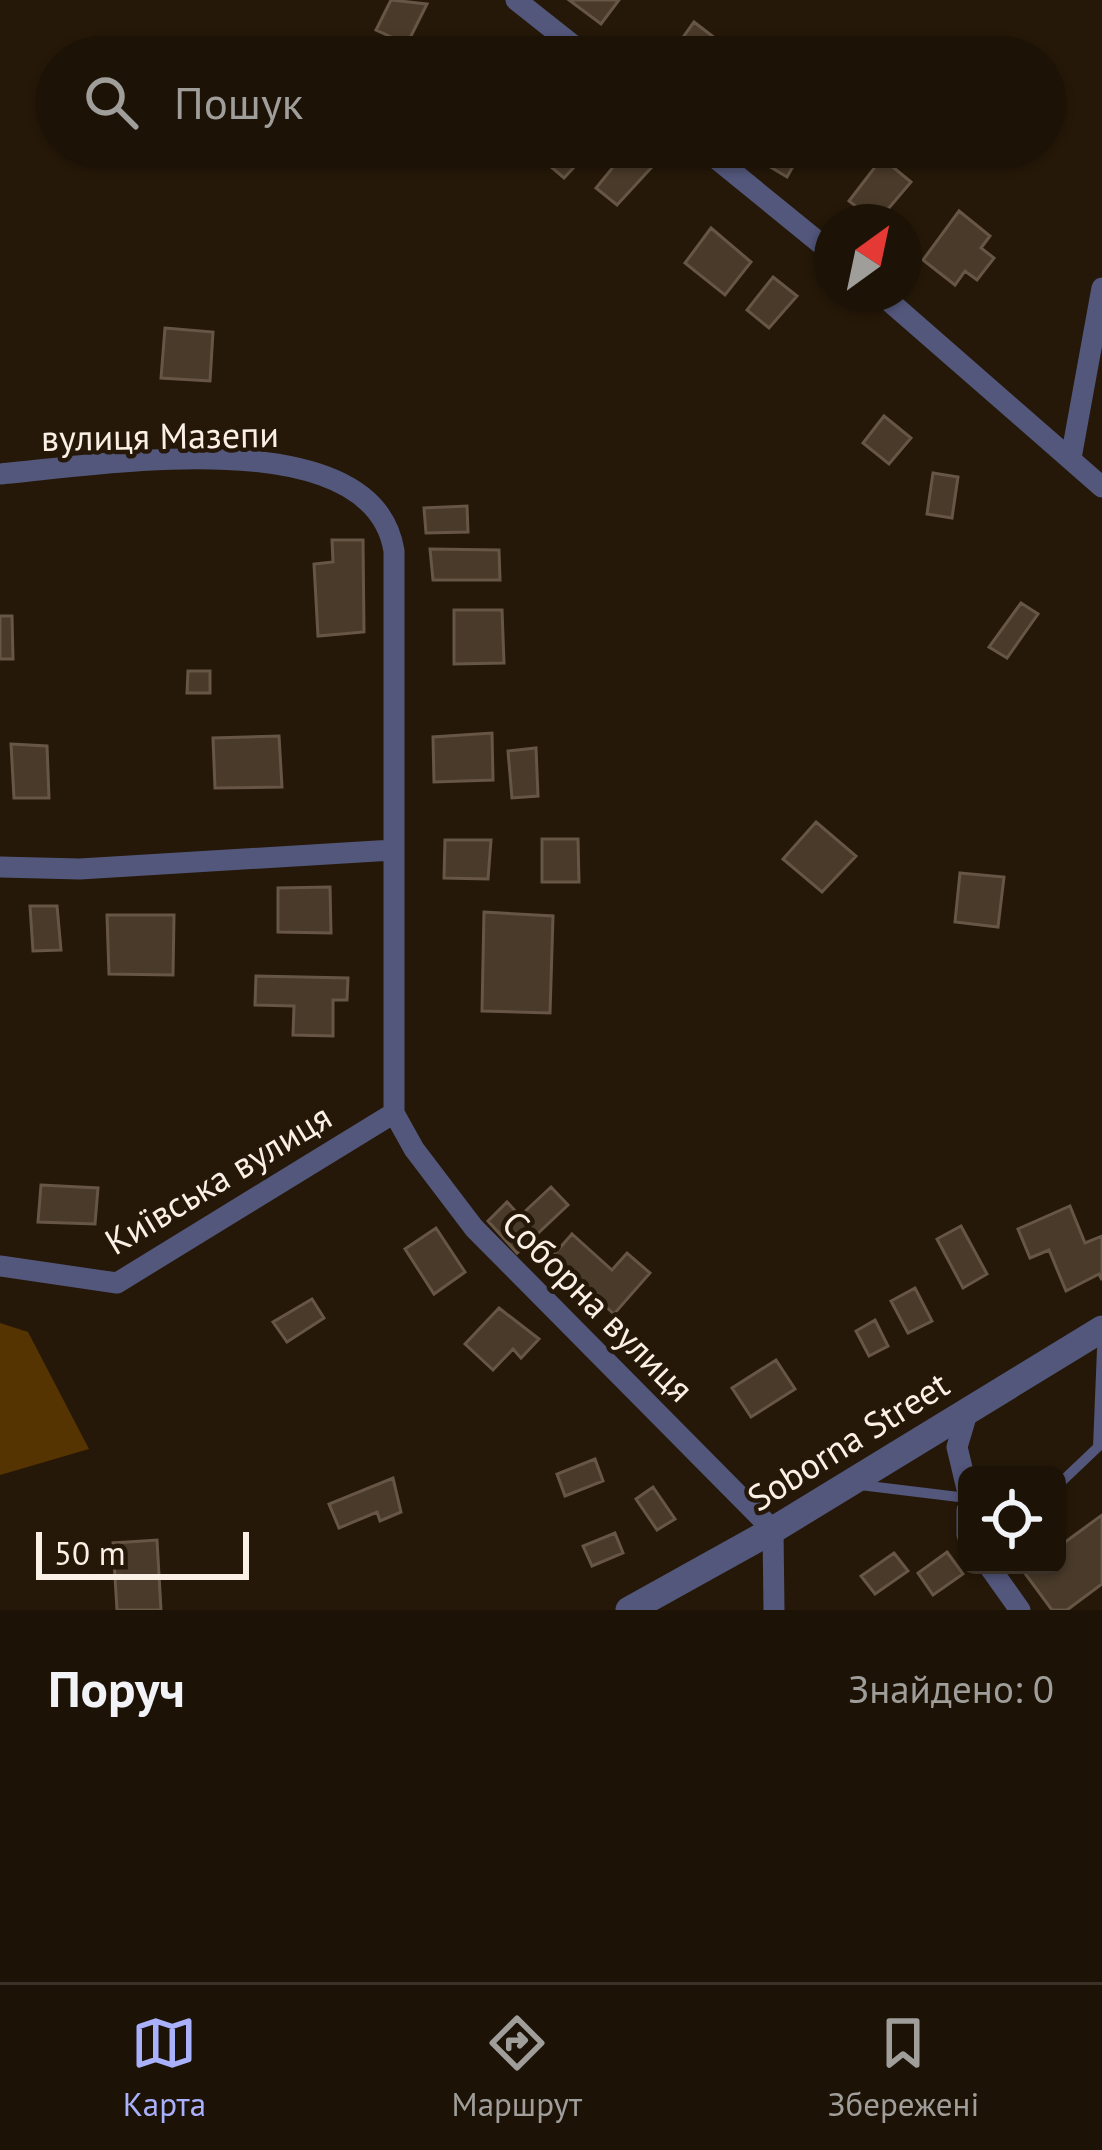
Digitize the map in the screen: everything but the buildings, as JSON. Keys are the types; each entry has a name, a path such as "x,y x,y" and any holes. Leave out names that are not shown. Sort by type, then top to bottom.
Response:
{"street":[{"path":"516,0 561,36"},
{"path":"728,168 814,238"},
{"path":"1071,458 1102,288"},
{"path":"901,312 1102,487"},
{"name":"вулиця Мазепи","path":"0,474 136,463 285,462 340,482 381,512 394,551 393,850"},
{"path":"0,867 80,868 393,850 394,1113"},
{"name":"Київська вулиця","path":"0,1266 117,1283 394,1113"},
{"name":"Соборна вулиця","path":"394,1113 413,1149 474,1228 773,1530"},
{"name":"Soborna Street","path":"628,1610 773,1530 1102,1329"},
{"path":"961,1466 957,1447 968,1409"},
{"path":"773,1530 774,1610"},
{"path":"994,1574 1020,1610"}],"lane":[{"path":"1066,1478 1098,1448 1102,1349"},
{"path":"845,1484 958,1493"}],"shaded area":[{"path":"0,1323 28,1332 89,1449 0,1475"}]}
